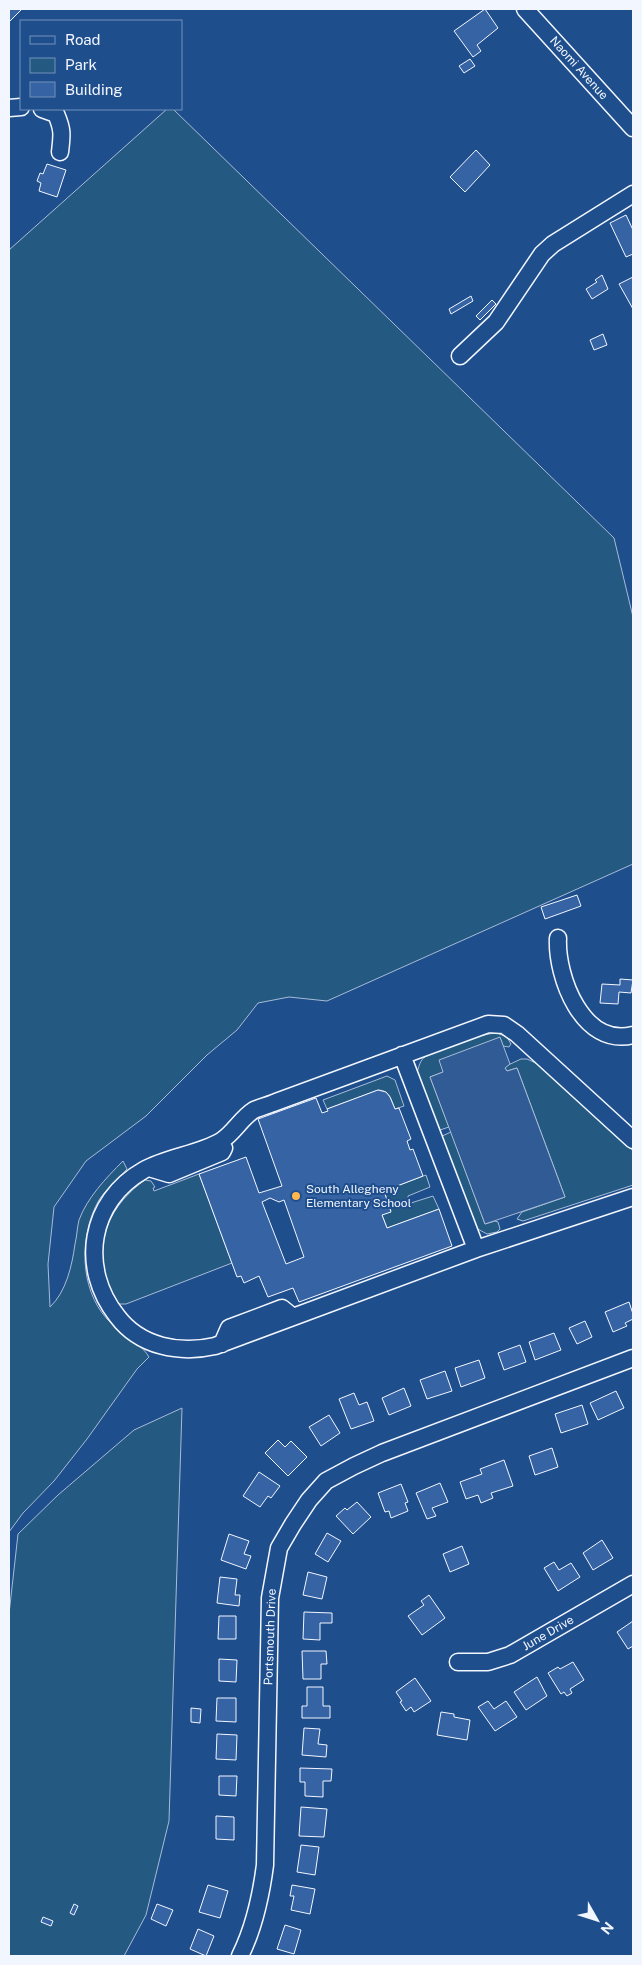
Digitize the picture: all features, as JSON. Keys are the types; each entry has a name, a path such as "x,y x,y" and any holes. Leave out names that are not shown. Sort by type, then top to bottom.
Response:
{"street":[{"name":"Naomi Avenue","path":"526,9 633,128"},
{"path":"45,110 56,114 61,125 63,132 60,152"},
{"path":"460,356 496,322 542,254 553,244 633,194"},
{"path":"558,938 557,954 568,992 586,1020 611,1036 627,1037 633,1035"},
{"path":"633,1140 536,1051 504,1025 488,1024 254,1110 240,1121 222,1141 149,1168 125,1184 106,1207 100,1220 93,1248 96,1277 113,1312 121,1323 130,1330 144,1339 159,1345 180,1350 201,1349 222,1344 476,1249 633,1198"},
{"path":"402,1055 476,1249"},
{"name":"Portsmouth Drive","path":"240,1956 254,1920 262,1892 270,1598 279,1548 293,1524 326,1481 354,1466 382,1453 633,1358"},
{"name":"June Drive","path":"458,1662 488,1662 510,1655 633,1584"}],"green space":[{"path":"166,110 174,110 614,538 633,617 633,864 327,1001 289,997 258,1003 237,1030 207,1055 146,1116 86,1161 54,1207 48,1264 50,1307 56,1301 67,1278 82,1212 110,1174 123,1161 127,1169 102,1196 92,1214 85,1245 87,1277 91,1292 107,1319 120,1333 136,1344 149,1357 137,1369 87,1439 54,1481 23,1513 9,1532 9,250"},
{"path":"497,1033 507,1037 511,1044 509,1047 503,1046 500,1038 443,1072 430,1077 449,1127 437,1131 417,1073 421,1061 431,1053 450,1045 482,1035"},
{"path":"521,1059 527,1059 540,1065 633,1151 633,1185 523,1221 517,1219 522,1212 565,1197 517,1068 507,1071 505,1068"},
{"path":"387,1076 395,1080 404,1106 395,1109 388,1094 378,1090 327,1109 323,1100"},
{"path":"451,1132 485,1224 498,1222 500,1229 497,1232 487,1234 476,1228 440,1137"},
{"path":"199,1174 232,1263 126,1304 118,1304 107,1280 102,1251 108,1224 115,1211 133,1189 145,1180 151,1181 155,1187 153,1188 154,1191"},
{"path":"426,1175 430,1187 408,1196 408,1202 411,1203 433,1196 439,1209 387,1228 382,1215 391,1211 384,1191"},
{"path":"182,1408 169,1821 146,1915 124,1956 9,1956 9,1614 18,1534 58,1495 134,1430"}],"shaded area":[{"path":"500,1037 510,1064 505,1068 507,1071 517,1068 565,1197 485,1224 430,1077 443,1072 439,1060"}],"building":[{"path":"9,9 22,9 9,22"},
{"path":"485,9 498,28 477,45 481,51 473,57 454,31"},
{"path":"470,59 475,66 464,73 459,66"},
{"path":"476,150 490,165 465,192 450,177"},
{"path":"47,164 66,170 57,197 39,191 41,183 37,181 40,173 43,174"},
{"path":"626,215 633,230 633,254 626,257 610,223"},
{"path":"602,275 608,289 592,299 586,289 597,282 595,280"},
{"path":"633,277 633,309 619,284"},
{"path":"471,296 473,301 451,314 449,309"},
{"path":"492,300 496,304 480,320 476,316"},
{"path":"603,334 607,345 594,350 590,340"},
{"path":"577,895 581,906 545,919 541,907"},
{"path":"620,979 633,980 631,993 619,992 618,1004 600,1003 602,984 620,985"},
{"name":"South Allegheny Elementary School","path":"378,1090 386,1092 395,1109 399,1108 411,1139 407,1141 410,1150 413,1149 423,1176 384,1191 391,1212 382,1215 387,1228 439,1209 452,1246 299,1302 293,1288 268,1297 259,1276 244,1283 241,1276 237,1277 199,1174 246,1157 259,1193 282,1186 258,1119 316,1098 322,1113 328,1111 327,1109","holes":["270,1198 279,1202 284,1200 304,1257 286,1264 262,1202"]},
{"path":"629,1302 633,1319 625,1323 627,1326 613,1332 605,1312"},
{"path":"585,1321 592,1337 577,1344 569,1328"},
{"path":"554,1333 561,1350 535,1360 529,1342"},
{"path":"520,1345 526,1362 504,1370 498,1353"},
{"path":"479,1360 485,1378 461,1387 455,1368"},
{"path":"445,1371 452,1391 427,1399 420,1380"},
{"path":"404,1388 411,1406 389,1415 382,1398"},
{"path":"616,1391 624,1408 598,1420 590,1403"},
{"path":"354,1393 359,1405 367,1402 374,1421 351,1429 339,1399"},
{"path":"582,1405 588,1424 561,1433 555,1414"},
{"path":"329,1415 340,1433 321,1446 309,1427"},
{"path":"278,1440 285,1447 291,1441 307,1457 288,1476 265,1453"},
{"path":"552,1448 558,1467 535,1475 529,1456"},
{"path":"504,1460 513,1486 491,1493 493,1498 481,1503 478,1495 466,1499 460,1482 482,1474 480,1469"},
{"path":"259,1472 280,1486 271,1498 268,1496 260,1507 243,1496"},
{"path":"440,1483 448,1502 432,1508 436,1516 427,1519 416,1493"},
{"path":"401,1484 408,1502 405,1503 408,1511 391,1518 389,1511 385,1512 378,1493"},
{"path":"357,1502 371,1517 353,1534 336,1516 345,1508 347,1510"},
{"path":"327,1533 341,1541 328,1562 315,1554"},
{"path":"229,1534 249,1541 244,1554 251,1556 246,1569 221,1560"},
{"path":"602,1540 613,1558 593,1570 583,1553"},
{"path":"462,1546 469,1564 450,1572 443,1554"},
{"path":"554,1562 559,1570 571,1563 580,1577 558,1591 544,1568"},
{"path":"308,1572 327,1577 322,1599 303,1595"},
{"path":"220,1577 237,1579 235,1595 240,1595 239,1606 217,1603"},
{"path":"429,1595 445,1618 422,1635 408,1616 424,1605 421,1601"},
{"path":"304,1612 332,1613 332,1623 320,1623 320,1640 303,1639"},
{"path":"219,1616 236,1616 236,1639 218,1639"},
{"path":"633,1621 633,1646 628,1649 617,1632"},
{"path":"302,1651 326,1651 327,1664 321,1664 321,1679 303,1679"},
{"path":"219,1659 237,1660 236,1682 219,1681"},
{"path":"573,1662 584,1680 570,1689 572,1693 567,1696 564,1692 561,1694 548,1673"},
{"path":"537,1677 547,1696 526,1710 514,1692"},
{"path":"415,1678 431,1701 414,1712 411,1707 406,1711 396,1692"},
{"path":"307,1687 323,1687 323,1706 330,1706 330,1718 302,1718 302,1706 307,1706"},
{"path":"217,1698 236,1698 236,1722 216,1721"},
{"path":"488,1701 494,1709 506,1701 517,1717 495,1731 478,1707"},
{"path":"191,1708 201,1709 200,1723 191,1722"},
{"path":"441,1712 454,1714 454,1717 470,1720 467,1740 437,1735"},
{"path":"304,1728 320,1729 318,1744 327,1745 326,1757 302,1755"},
{"path":"217,1734 237,1735 236,1760 216,1759"},
{"path":"300,1768 332,1769 331,1781 323,1781 323,1797 305,1796 305,1782 300,1782"},
{"path":"219,1776 237,1776 236,1796 219,1795"},
{"path":"301,1807 327,1809 324,1837 299,1836"},
{"path":"216,1816 234,1817 234,1840 216,1839"},
{"path":"301,1845 319,1847 315,1875 297,1872"},
{"path":"208,1885 228,1891 220,1918 199,1912"},
{"path":"292,1885 315,1889 310,1914 291,1910 294,1896 290,1896"},
{"path":"74,1904 78,1906 74,1915 70,1913"},
{"path":"157,1904 173,1910 166,1926 151,1919"},
{"path":"43,1917 53,1921 51,1926 41,1922"},
{"path":"285,1925 301,1930 294,1954 277,1949"},
{"path":"198,1929 214,1936 206,1956 190,1949"}],"place":[{"name":"South Allegheny Elementary School","path":"296,1196"}]}
